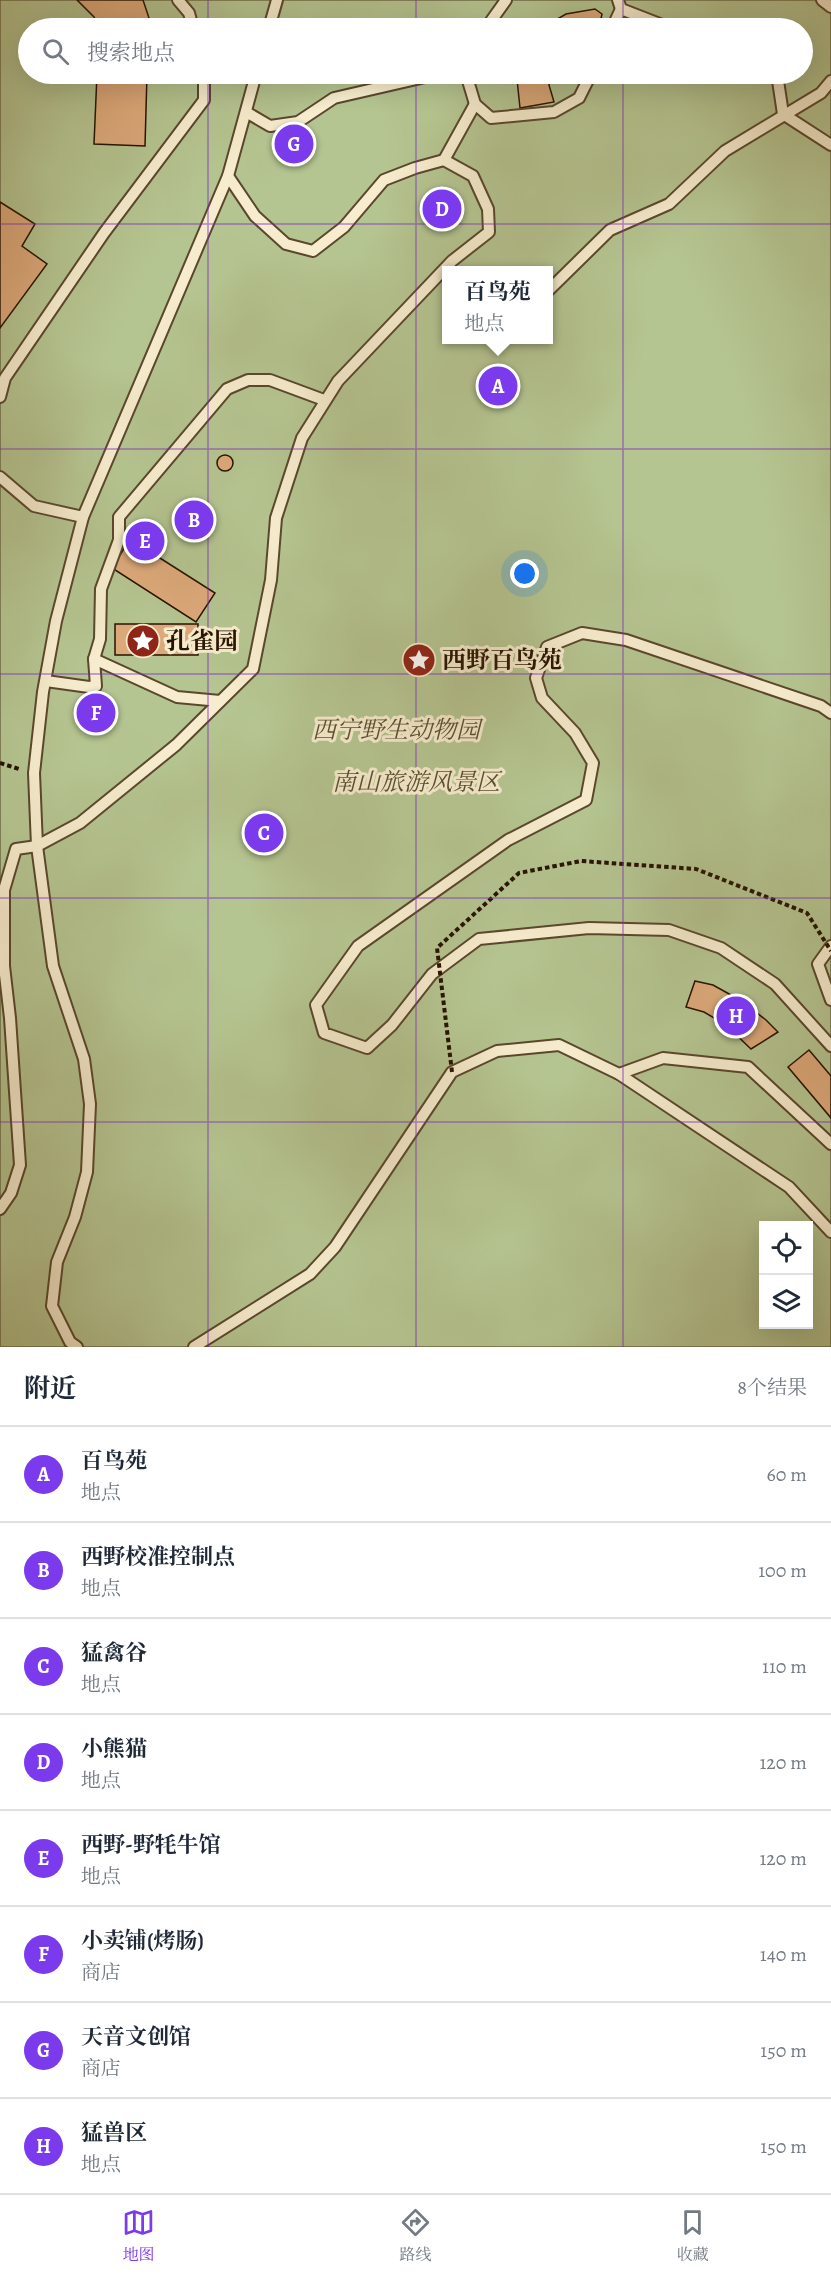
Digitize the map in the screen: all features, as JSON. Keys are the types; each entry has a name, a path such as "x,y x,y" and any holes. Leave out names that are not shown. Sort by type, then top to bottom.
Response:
{"lane":[{"path":"178,0 191,18"},
{"path":"272,18 277,0"},
{"path":"822,0 831,7"},
{"path":"493,18 504,1"},
{"path":"620,5 648,18"},
{"path":"553,286 610,230 669,204 725,151 820,93 831,81"},
{"path":"0,397 5,378 104,233 204,100 204,84"},
{"path":"77,1347 70,1342 52,1306 57,1262 75,1217 87,1172 90,1104 84,1059 53,966 37,846 34,772 46,681 56,621 83,517 228,177 253,84"},
{"path":"246,112 270,126 298,122 334,98 395,84"},
{"path":"468,84 475,104 491,118 554,112 579,98 586,84"},
{"path":"778,84 783,114 831,144"},
{"path":"444,160 475,104"},
{"path":"228,177 255,216 286,244 313,251 344,227 384,180 444,160 473,176 488,209 489,232 447,266"},
{"path":"0,1209 11,1193 20,1165 10,1018 4,966 4,890 16,849 37,846 80,823 176,745 253,669 271,580 276,518 302,438 338,381 442,271"},
{"path":"46,681 96,686 94,659 100,639 100,589 119,540 119,517 226,389 248,380 270,380 324,400"},
{"path":"0,477 34,506 83,517"},
{"path":"831,713 821,706 626,640 582,633 547,647 536,678 542,698 575,734 593,763 586,800 508,840 358,946 316,1005 324,1033 367,1048 392,1025 432,974 479,939 589,928 669,930 721,948 775,984 831,1046"},
{"path":"94,659 177,697 220,700"},
{"path":"831,948 818,964 831,1000"},
{"path":"194,1347 310,1274 335,1248 452,1071 497,1051 559,1045 619,1074 789,1187 831,1232"},
{"path":"619,1074 663,1058 748,1067 831,1144"}],"path":[{"path":"452,1071 437,948 519,873 581,861 696,869 807,913 831,948"}],"green space":[{"name":"西宁野生动物园","path":"0,0 831,0 831,1347 0,1347"}],"building":[{"path":"77,0 143,0 149,18 94,18"},
{"path":"595,9 602,14 601,18 559,18 566,14"},
{"path":"97,84 147,84 145,146 94,144"},
{"path":"518,84 549,84 554,102 520,108"},
{"path":"0,202 35,224 22,246 47,264 0,328"},
{"path":"225,455 231,457 233,463 231,469 225,471 219,469 217,463 219,457"},
{"path":"194,510 200,512 202,518 200,524 194,526 188,524 186,518 188,512"},
{"path":"130,539 215,593 196,622 112,568"},
{"path":"115,624 198,624 198,655 115,655"},
{"path":"695,981 713,985 740,1000 778,1032 751,1049 726,1025 704,1012 686,1007"},
{"path":"809,1050 831,1076 831,1118 788,1067"}],"place":[{"name":"天音文创馆","path":"294,144"},
{"name":"小熊猫","path":"442,209"},
{"name":"百鸟苑","path":"498,386"},
{"name":"西野校准控制点","path":"194,520"},
{"name":"西野-野牦牛馆","path":"145,541"},
{"name":"孔雀园","path":"143,641"},
{"name":"西野百鸟苑","path":"419,660"},
{"name":"小卖铺(烤肠)","path":"96,713"},
{"name":"猛禽谷","path":"264,833"},
{"name":"猛兽区","path":"736,1016"}],"park label":[{"name":"南山旅游风景区","path":"416,782"}]}
